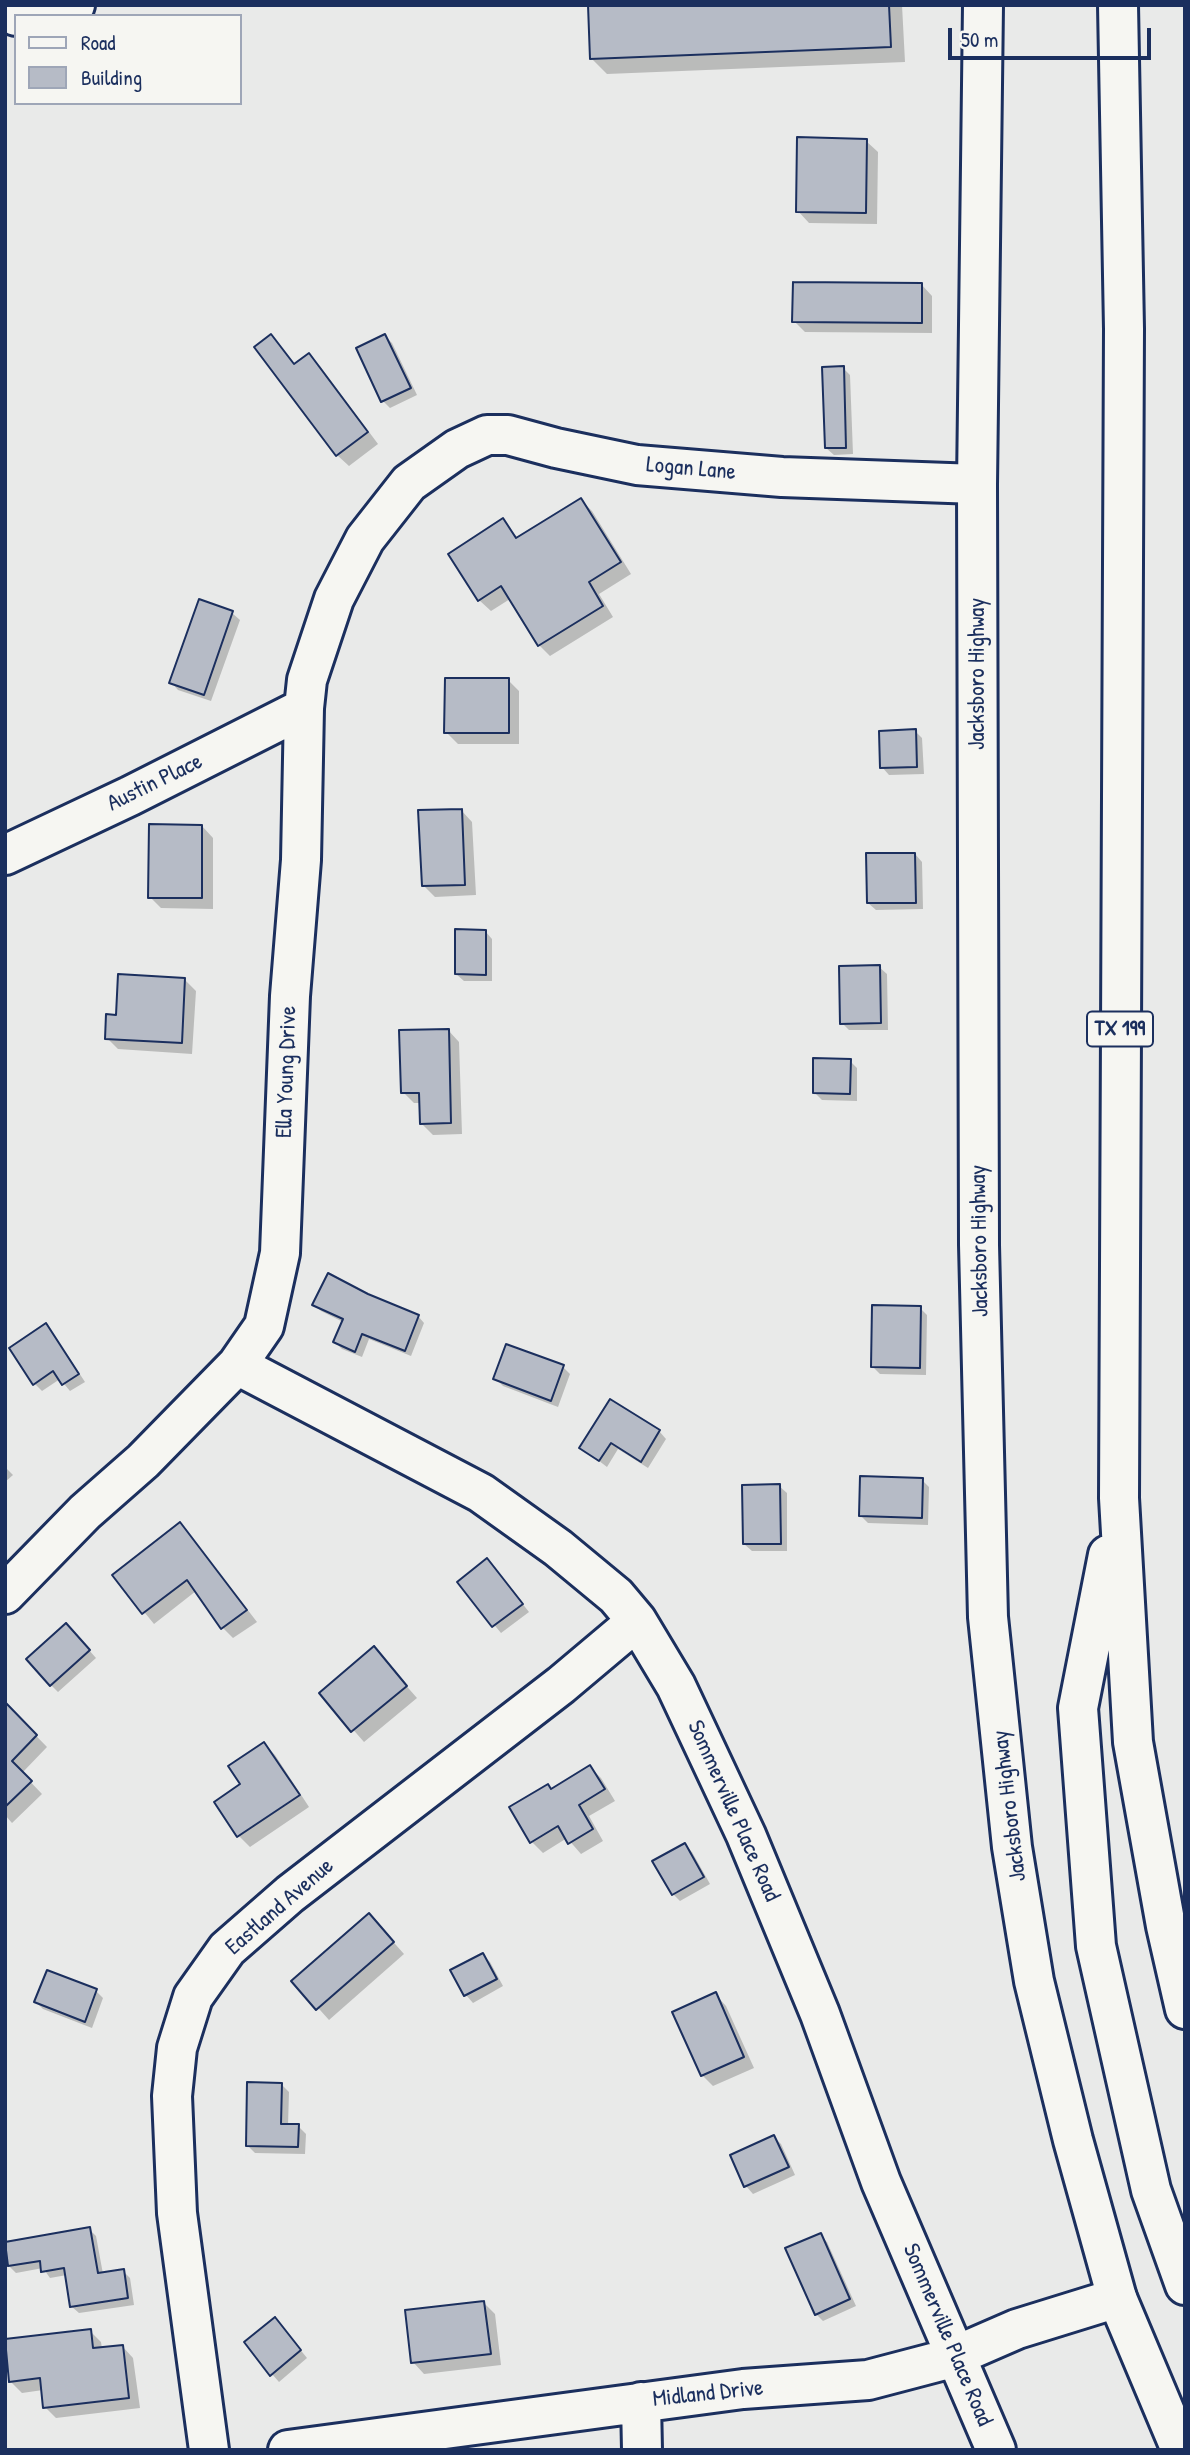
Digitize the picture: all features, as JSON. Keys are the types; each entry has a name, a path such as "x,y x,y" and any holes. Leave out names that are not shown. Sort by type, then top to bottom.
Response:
{"main road":[{"path":"27,14 75,5"},
{"name":"Jacksboro Highway","path":"983,5 977,484 979,1245 988,1617 1012,1846 1034,1981 1073,2140 1117,2298 1181,2450"},
{"name":"TX 199","path":"1118,5 1124,329 1119,1498 1133,1742 1166,1926 1185,2009"},
{"name":"Logan Lane","path":"418,475 457,449 487,435 509,435 637,465 782,477 977,484"},
{"name":"Ella Young Drive","path":"5,1594 85,1512 143,1461 237,1365 264,1326 280,1253 290,996 301,860 303,708 307,680 334,599 365,539 418,475"},
{"name":"Austin Place","path":"5,855 130,796 303,708"},
{"name":"Sommerville Place Road","path":"237,1365 481,1493 558,1548 616,1596 637,1621 676,1686 746,1835 820,2014 881,2182 996,2450"},
{"path":"1119,1498 1078,1707 1096,1946 1152,2190 1185,2285"},
{"name":"Eastland Avenue","path":"209,2450 177,2213 172,2096 177,2048 193,1997 227,1949 290,1894 561,1685 637,1621"},
{"name":"Midland Drive","path":"288,2450 743,2389 868,2380 948,2359 1017,2329 1117,2298"},
{"path":"641,2402 642,2450"}],"building":[{"path":"588,5 889,5 891,47 590,59"},
{"path":"797,137 867,139 866,213 796,212"},
{"path":"793,282 922,283 922,323 792,322"},
{"path":"271,334 294,364 309,353 368,432 336,456 254,347"},
{"path":"385,334 411,388 381,402 356,348"},
{"path":"844,366 846,448 825,448 822,367"},
{"path":"581,498 621,562 589,582 603,606 538,646 501,586 478,601 448,554 503,518 516,538"},
{"path":"199,599 233,611 204,695 169,683"},
{"path":"445,678 509,678 509,733 444,733"},
{"path":"916,729 917,767 880,768 879,731"},
{"path":"462,809 465,885 422,886 418,810"},
{"path":"149,824 202,825 202,898 148,898"},
{"path":"866,853 915,853 916,903 867,903"},
{"path":"455,929 486,930 486,975 455,974"},
{"path":"880,965 881,1023 840,1024 839,966"},
{"path":"118,974 185,978 182,1043 105,1039 106,1014 116,1015"},
{"path":"449,1029 451,1123 420,1124 419,1093 401,1093 399,1030"},
{"path":"813,1058 851,1059 850,1094 813,1093"},
{"path":"328,1273 368,1294 419,1315 405,1351 362,1334 355,1352 333,1342 343,1319 312,1305"},
{"path":"872,1305 921,1306 920,1368 871,1367"},
{"path":"46,1323 79,1374 62,1385 53,1371 33,1385 9,1348"},
{"path":"506,1344 564,1365 551,1401 493,1379"},
{"path":"610,1399 660,1430 641,1462 611,1443 599,1461 579,1448"},
{"path":"860,1476 923,1478 922,1518 859,1516"},
{"path":"780,1484 781,1544 743,1544 742,1485"},
{"path":"180,1522 247,1610 221,1629 187,1580 142,1614 112,1575"},
{"path":"487,1558 523,1604 492,1627 457,1582"},
{"path":"66,1623 90,1650 50,1686 26,1659"},
{"path":"374,1646 407,1686 351,1732 319,1693"},
{"path":"5,1702 37,1735 12,1761 32,1781 5,1807"},
{"path":"264,1742 300,1795 237,1837 214,1802 240,1784 228,1766"},
{"path":"590,1765 605,1789 579,1805 593,1829 568,1844 558,1826 530,1843 509,1807 548,1784 551,1789"},
{"path":"685,1843 704,1877 672,1895 652,1861"},
{"path":"369,1913 394,1942 316,2010 291,1981"},
{"path":"483,1953 497,1979 464,1996 450,1970"},
{"path":"47,1970 97,1989 85,2022 34,2002"},
{"path":"716,1992 744,2057 701,2076 672,2012"},
{"path":"247,2082 282,2083 281,2124 299,2124 298,2147 246,2146"},
{"path":"774,2135 789,2167 744,2187 730,2155"},
{"path":"90,2227 98,2273 124,2269 128,2298 70,2307 64,2268 41,2272 40,2261 8,2266 5,2242"},
{"path":"821,2233 850,2299 815,2315 785,2248"},
{"path":"484,2301 491,2354 411,2363 405,2310"},
{"path":"275,2317 301,2350 270,2376 244,2342"},
{"path":"91,2329 93,2348 123,2345 129,2398 43,2408 40,2378 9,2382 5,2339"}]}
